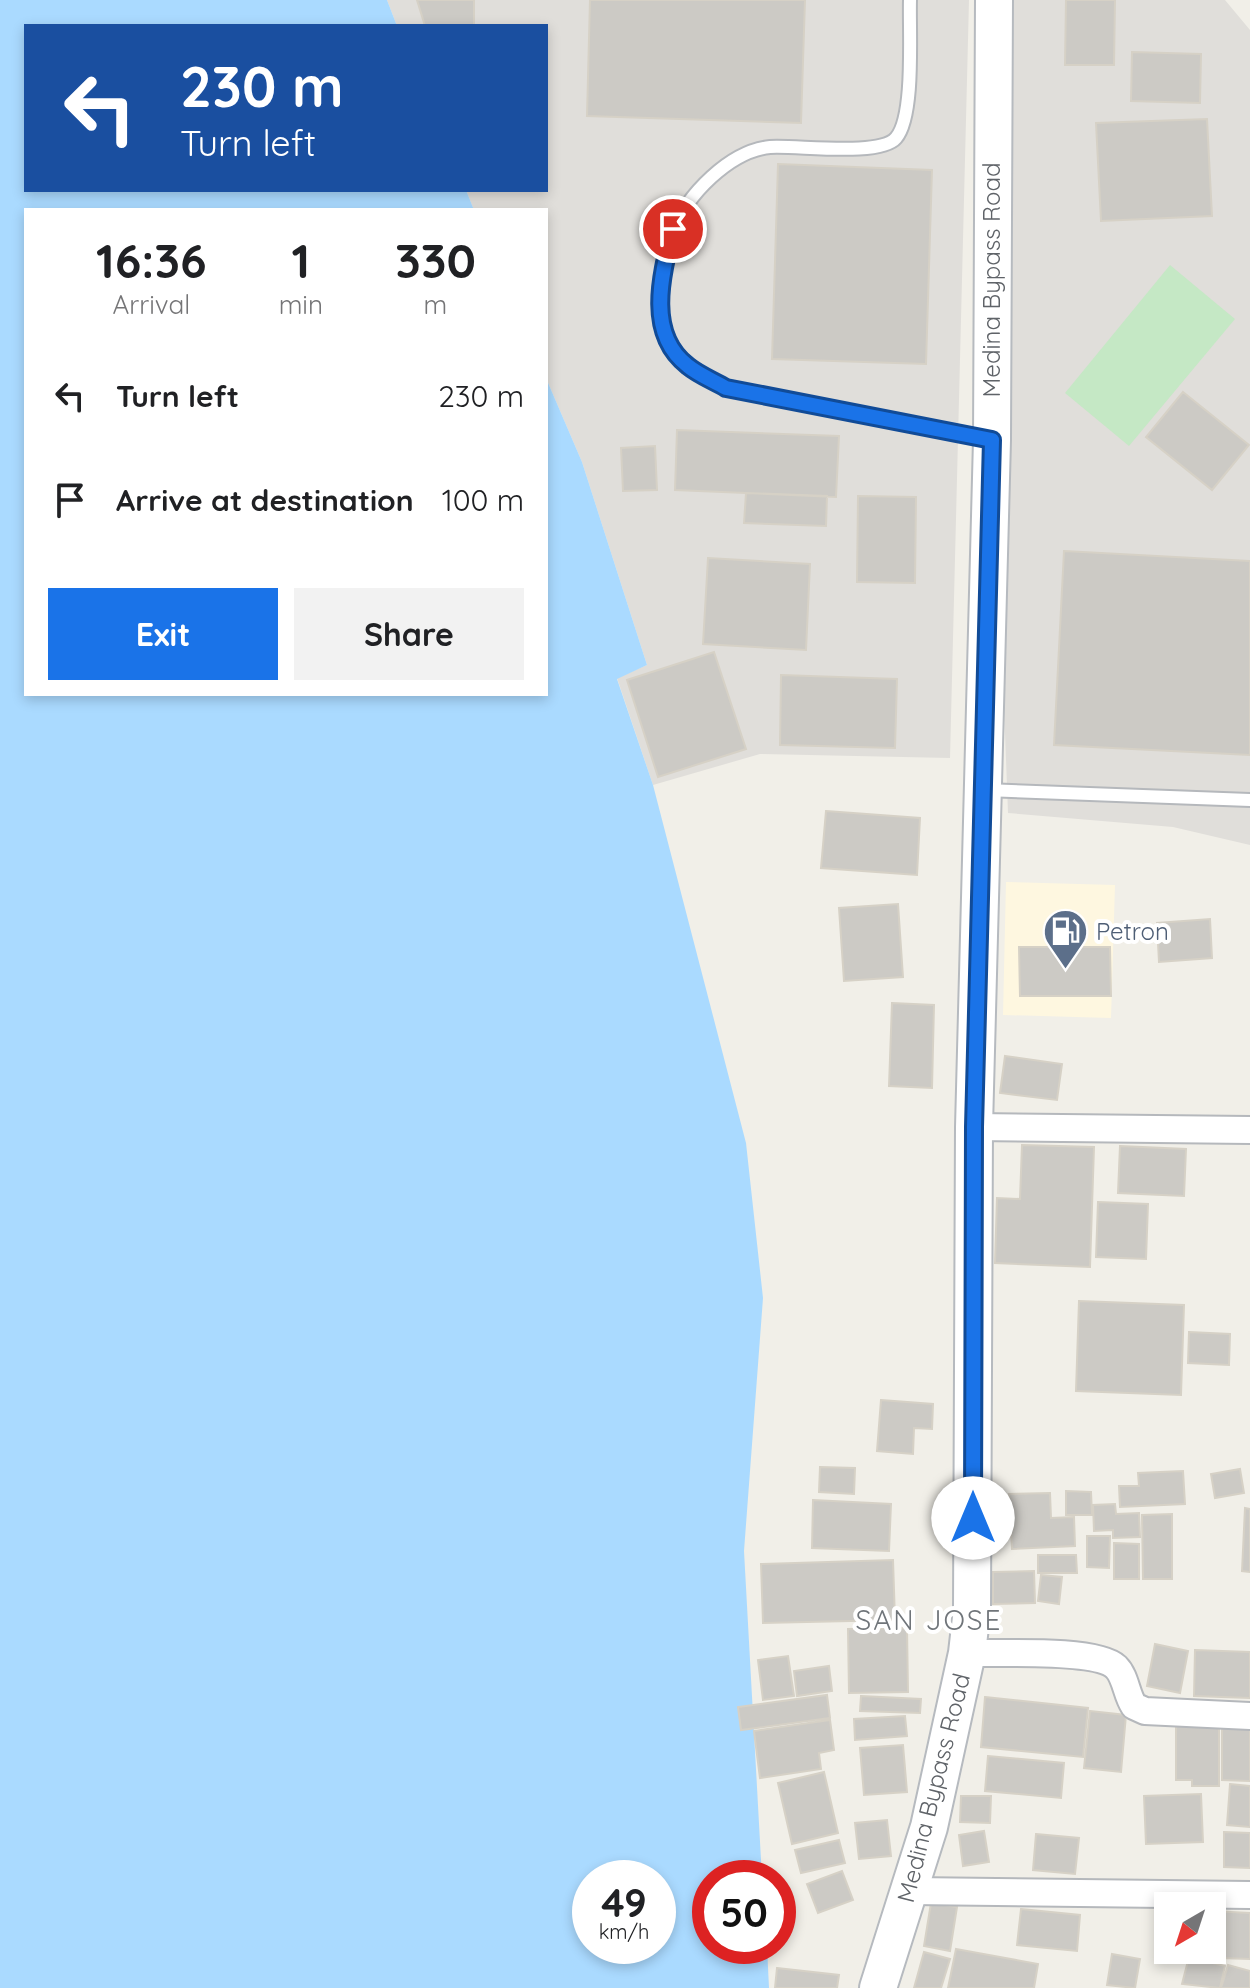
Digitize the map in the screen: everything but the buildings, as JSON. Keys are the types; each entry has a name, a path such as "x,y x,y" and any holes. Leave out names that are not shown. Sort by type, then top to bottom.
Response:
{"main road":[{"name":"Medina Bypass Road","path":"878,1988 911,1891 967,1653 972,1609 974,1127 992,440 994,0"}],"street":[{"path":"974,1127 1250,1130"},
{"path":"967,1653 1085,1656 1109,1661 1118,1669 1134,1706 1145,1711 1250,1716"},
{"path":"911,1891 1250,1895"}],"lane":[{"path":"910,0 906,109 903,127 894,141 876,147 768,147 734,159 701,188 673,229 661,277 662,329 671,349 688,366 726,388 992,440"},
{"path":"985,790 1250,800"}],"shaded area":[{"path":"387,0 969,0 950,758 760,754 653,785 617,678 647,665 582,462 548,383 548,208 473,208 467,192 548,192 548,24 396,24"},
{"path":"1007,0 1225,0 1250,30 1250,845 1173,827 1008,813 1003,679"},
{"path":"1006,882 1115,885 1111,1018 1003,1015"}],"green space":[{"path":"1170,265 1235,319 1129,446 1065,393"}],"water":[{"path":"0,0 387,0 396,24 24,24 24,192 467,192 473,208 24,208 24,696 548,696 548,383 582,462 647,665 617,679 653,785 746,1143 763,1298 744,1551 761,1860 692,1860 692,1964 768,1964 769,1988 0,1988"}],"place":[{"name":"Petron","path":"1065,971"}],"district":[{"name":"SAN JOSE","path":"929,1620"}],"route":[{"path":"673,229 661,277 662,329 671,349 688,366 726,388 992,440 974,1127 973,1518"}]}
